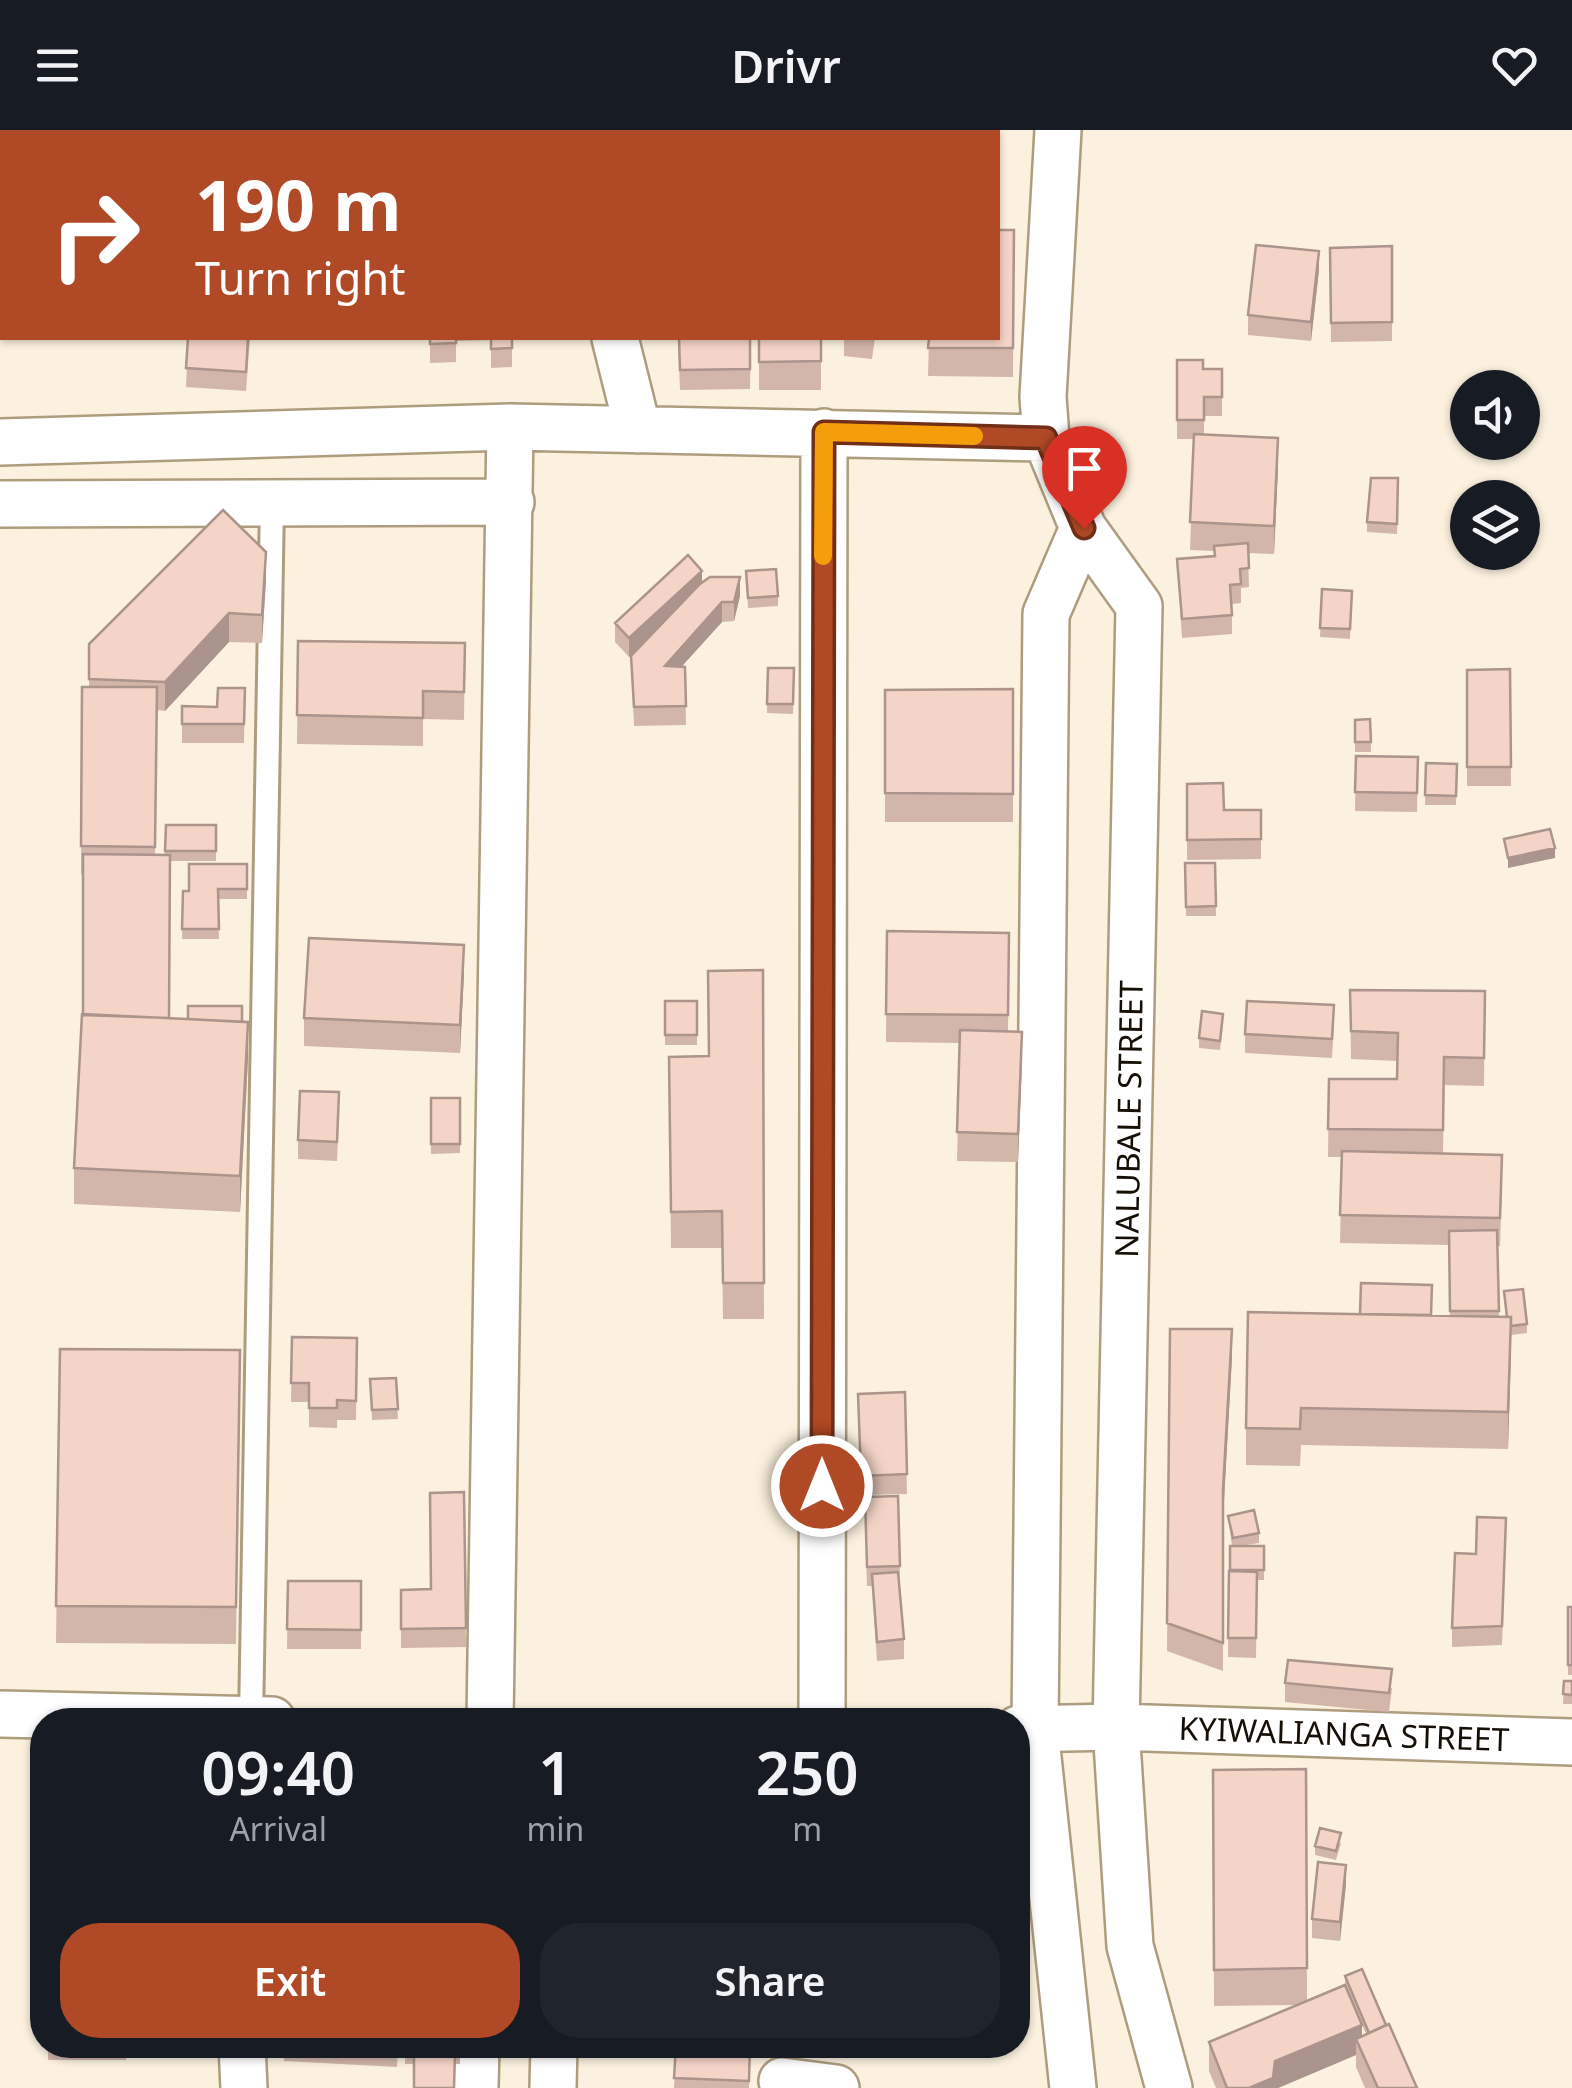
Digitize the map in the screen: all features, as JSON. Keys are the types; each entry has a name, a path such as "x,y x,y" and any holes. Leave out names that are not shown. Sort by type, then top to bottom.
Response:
{"street":[{"name":"NALUBALE STREET","path":"1058,130 1043,397 1046,438 1084,528 1139,606 1116,1727 1130,1946 1168,2088"},
{"path":"616,340 638,430"},
{"path":"0,442 510,427 1046,438"},
{"path":"490,1708 510,427"},
{"path":"822,1708 824,432"},
{"path":"0,504 511,502"},
{"path":"1026,1708 1046,614 1084,528"},
{"path":"0,1714 30,1715"},
{"name":"KYIWALIANGA STREET","path":"1030,1729 1116,1727 1572,1742"},
{"path":"1030,1760 1073,2088"},
{"path":"243,2058 244,2088"},
{"path":"474,2088 475,2058"},
{"path":"553,2088 554,2058"},
{"path":"782,2071 836,2088"}],"lane":[{"path":"251,1708 272,503"}],"building":[{"path":"1000,230 1014,230 1013,348 928,348 929,340 1000,340"},
{"path":"1256,245 1319,251 1311,322 1248,315"},
{"path":"1392,246 1392,322 1331,323 1330,248"},
{"path":"188,340 248,340 246,372 186,368"},
{"path":"430,340 456,340 456,343 430,344"},
{"path":"491,340 512,340 512,348 491,349"},
{"path":"679,340 750,340 750,369 680,370"},
{"path":"759,340 821,340 821,361 759,362"},
{"path":"1177,360 1203,360 1203,369 1222,369 1222,397 1204,397 1204,420 1177,420"},
{"path":"1194,434 1278,438 1274,526 1190,522"},
{"path":"1371,478 1398,478 1397,524 1367,522"},
{"path":"223,510 266,552 262,615 229,613 165,682 89,679 89,644"},
{"path":"1248,543 1249,568 1240,569 1241,584 1230,585 1232,615 1182,619 1177,559 1215,556 1214,546"},
{"path":"688,555 702,571 629,638 615,623"},
{"path":"776,569 778,596 748,598 746,571"},
{"path":"710,577 740,577 734,602 722,602 665,666 685,667 686,706 634,707 631,656"},
{"path":"1322,589 1352,591 1350,629 1320,628"},
{"path":"298,641 465,643 464,692 423,691 423,718 297,715"},
{"path":"768,668 794,668 793,704 767,704"},
{"path":"1510,669 1511,767 1467,767 1467,670"},
{"path":"82,687 157,687 155,847 81,846"},
{"path":"218,688 245,688 244,724 182,724 182,706 217,707"},
{"path":"1013,689 1013,794 885,793 885,690"},
{"path":"1370,719 1371,742 1355,742 1355,720"},
{"path":"1356,756 1418,757 1417,793 1355,792"},
{"path":"1426,763 1457,764 1456,796 1425,795"},
{"path":"1223,783 1224,810 1261,810 1261,839 1187,840 1187,784"},
{"path":"166,825 216,825 216,851 165,851"},
{"path":"1550,829 1555,848 1508,858 1504,839"},
{"path":"83,854 170,855 169,1018 83,1015"},
{"path":"1185,863 1215,863 1216,906 1186,907"},
{"path":"189,864 247,864 247,889 218,889 219,929 182,929 183,891 189,891"},
{"path":"887,931 1009,933 1008,1015 886,1014"},
{"path":"309,938 464,945 460,1025 304,1018"},
{"path":"763,970 764,1283 723,1283 722,1211 671,1212 669,1057 709,1056 708,971"},
{"path":"1350,990 1485,991 1484,1058 1444,1057 1443,1130 1328,1129 1329,1079 1397,1079 1398,1033 1351,1031"},
{"path":"665,1001 697,1001 697,1035 665,1035"},
{"path":"1247,1001 1334,1005 1332,1039 1245,1034"},
{"path":"188,1006 242,1006 242,1022 188,1019"},
{"path":"1202,1011 1223,1014 1220,1041 1199,1038"},
{"path":"82,1014 248,1022 240,1176 74,1168"},
{"path":"960,1030 1022,1032 1018,1134 957,1132"},
{"path":"300,1091 339,1092 337,1142 298,1140"},
{"path":"431,1098 460,1098 460,1144 431,1144"},
{"path":"1342,1151 1502,1155 1500,1218 1340,1215"},
{"path":"1497,1230 1499,1311 1450,1311 1449,1231"},
{"path":"1361,1283 1432,1285 1431,1315 1360,1314"},
{"path":"1523,1289 1527,1324 1511,1326 1504,1291"},
{"path":"1248,1312 1511,1317 1508,1412 1301,1408 1300,1429 1246,1428"},
{"path":"1170,1329 1232,1329 1223,1490 1223,1643 1167,1623"},
{"path":"292,1337 357,1338 356,1401 337,1400 337,1408 309,1408 309,1383 291,1383"},
{"path":"60,1349 240,1350 236,1607 56,1606"},
{"path":"396,1378 398,1409 372,1410 370,1379"},
{"path":"905,1392 907,1474 861,1476 858,1394"},
{"path":"464,1492 466,1628 401,1629 401,1590 431,1589 430,1493"},
{"path":"898,1496 900,1566 867,1567 865,1497"},
{"path":"1254,1510 1259,1533 1233,1538 1228,1516"},
{"path":"1477,1517 1506,1518 1502,1626 1452,1628 1455,1553 1476,1554"},
{"path":"1230,1546 1264,1546 1264,1570 1230,1570"},
{"path":"1229,1571 1257,1572 1256,1638 1228,1638"},
{"path":"898,1572 904,1639 877,1642 872,1574"},
{"path":"288,1581 361,1581 361,1630 287,1629"},
{"path":"1568,1607 1572,1607 1572,1665 1568,1665"},
{"path":"1288,1660 1392,1669 1389,1693 1285,1683"},
{"path":"1564,1681 1572,1681 1572,1695 1563,1694"},
{"path":"1306,1769 1307,1968 1214,1970 1213,1770"},
{"path":"1320,1828 1341,1833 1336,1851 1315,1846"},
{"path":"1318,1862 1346,1865 1340,1922 1312,1919"},
{"path":"1362,1969 1386,2025 1369,2033 1345,1976"},
{"path":"1345,1985 1362,2025 1275,2061 1273,2078 1249,2088 1227,2088 1209,2042"},
{"path":"1389,2024 1417,2088 1378,2088 1356,2039"},
{"path":"414,2058 455,2058 454,2088 414,2088"},
{"path":"675,2058 750,2058 749,2081 674,2078"}],"slow traffic":[{"path":"823,556 824,432 974,436"}],"route":[{"path":"822,1486 824,432 1046,438 1084,528"}]}
